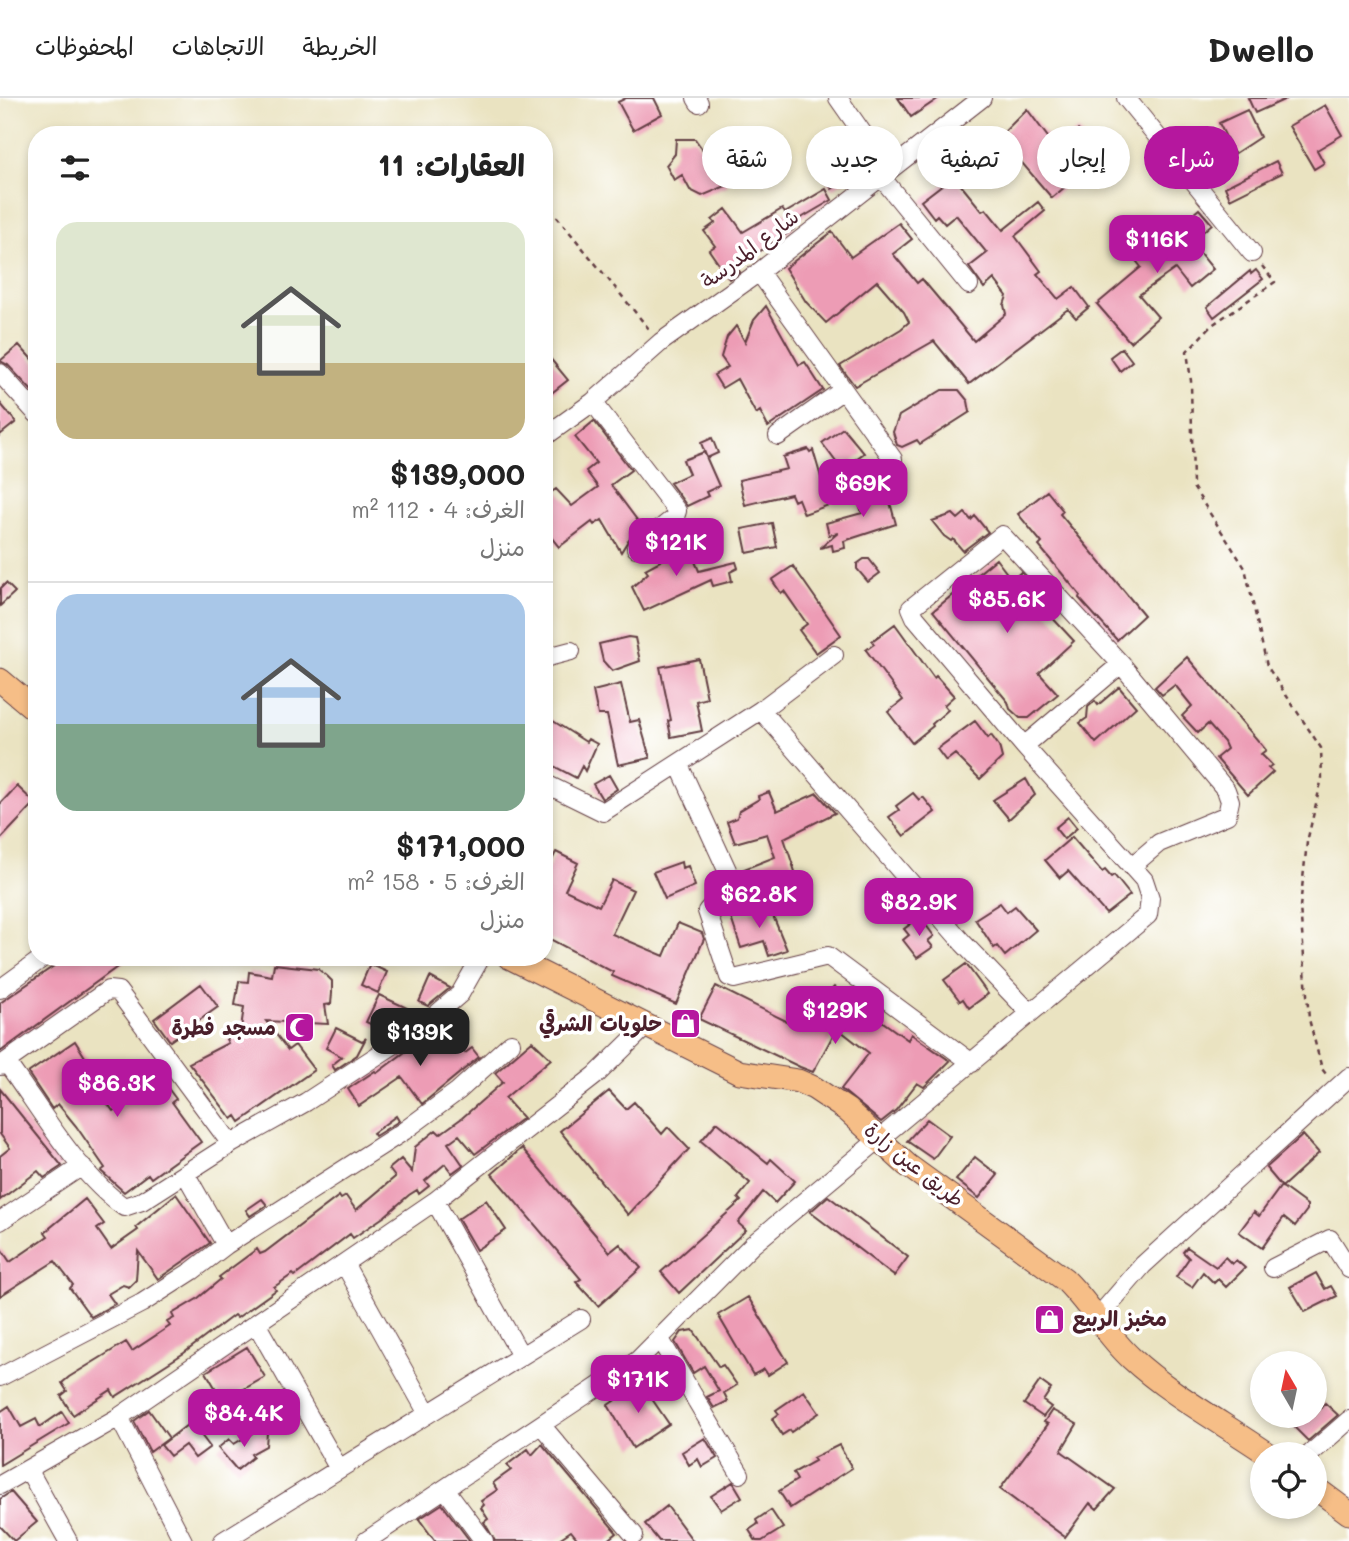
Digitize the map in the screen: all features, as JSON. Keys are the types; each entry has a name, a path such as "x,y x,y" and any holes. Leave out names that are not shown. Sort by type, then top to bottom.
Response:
{"main road":[{"path":"0,681 28,704"},
{"name":"طريق عين زارة","path":"527,966 739,1072 798,1082 814,1088 848,1110 907,1165 1064,1279 1099,1316 1129,1357 1250,1442"},
{"path":"1327,1497 1349,1513"}],"street":[{"path":"838,98 855,126"},
{"name":"شارع المدرسة","path":"903,161 982,98"},
{"path":"1126,98 1251,253"},
{"name":"شارع المدرسة","path":"553,431 593,402 661,342 868,189"},
{"path":"897,189 969,285"},
{"path":"759,272 893,459"},
{"path":"0,373 28,400"},
{"path":"778,436 843,390"},
{"path":"593,402 677,512 676,517 636,548"},
{"path":"366,1541 638,1360 661,1341 730,1264 1148,915 1150,898 1132,866 1024,746 915,617 912,608 1002,535 1121,664 1226,790 1230,801 1227,815 1159,843 1132,866"},
{"path":"553,656 571,651"},
{"path":"553,787 603,812 680,765 761,710 834,655"},
{"path":"1024,746 1121,664"},
{"path":"761,710 963,943 1030,1013"},
{"path":"680,765 733,883 707,911 729,977 734,979 828,956 972,1063"},
{"path":"0,989 32,966"},
{"path":"231,1144 117,991 108,990 3,1064 82,1166 109,1196 124,1206 142,1201 231,1144 306,1102 444,1010 460,994 476,966"},
{"path":"0,1485 119,1417 345,1265 435,1201 596,1075 647,1025"},
{"path":"0,1377 142,1303 226,1245 404,1130 458,1091 511,1044"},
{"path":"1099,1316 1143,1265 1344,1082"},
{"path":"0,1221 82,1166"},
{"path":"185,1173 226,1245"},
{"path":"435,1201 521,1356"},
{"path":"1273,1268 1330,1239 1349,1269"},
{"path":"345,1265 428,1414"},
{"path":"223,1541 581,1319"},
{"path":"257,1325 339,1469"},
{"path":"661,1341 740,1474"},
{"path":"119,1417 183,1541"},
{"path":"1324,1442 1349,1420"},
{"path":"542,1426 634,1535"},
{"path":"28,1469 68,1541"},
{"path":"446,1490 484,1541"}],"path":[{"path":"553,212 661,342"},
{"path":"1251,253 1275,282 1212,325 1187,351 1191,381 1194,487 1205,510 1224,533 1245,568 1267,666 1321,748 1322,778 1307,842 1300,906 1309,1019 1322,1069 1344,1082"}],"building":[{"path":"626,98 654,98 662,114 633,130 618,102"},
{"path":"898,98 939,98 911,117"},
{"path":"1248,98 1288,98 1255,113"},
{"path":"1325,105 1342,135 1317,150 1324,163 1314,169 1289,126"},
{"path":"1027,109 1040,126 1037,126 1037,180 1023,164 1023,126 1010,126"},
{"path":"1247,110 1260,137 1239,151 1239,126 1220,126 1219,123"},
{"path":"676,139 695,139 702,149 702,189 719,189 702,196 690,190 682,175 674,180 666,165 675,154"},
{"path":"1276,161 1282,173 1230,199 1226,189 1239,189 1239,180"},
{"path":"826,189 832,200 791,224 794,229 736,267 740,272 729,279 709,250 715,246 704,231 715,223 712,220 726,209 743,232 782,209 785,213"},
{"path":"937,189 964,189 982,211 986,209 1003,230 1038,202 1045,211 1015,236 1041,271 1037,274 1058,299 1074,287 1089,307 1076,318 1068,309 969,384 934,341 855,386 840,366 909,322 904,312 877,281 826,323 806,302 785,268 832,232 851,257 899,223 912,239 893,254 917,283 922,279 974,341 1006,314 1004,305 1007,296 994,279 984,288 969,267 987,253 956,215 945,224 937,215 934,218 921,201"},
{"path":"1044,189 1063,189 1052,198"},
{"path":"1199,209 1212,224 1191,242 1213,269 1190,288 1175,269 1139,295 1158,317 1130,342 1097,304 1141,267 1134,258 1157,242 1176,221 1180,225"},
{"path":"1256,270 1263,279 1214,317 1207,307 1250,271 1251,274"},
{"path":"766,306 799,365 805,362 823,390 768,427 760,411 756,414 737,379 722,388 714,375 728,367 721,357 727,337 736,326 745,342 754,320"},
{"path":"19,345 28,355 28,387 8,365 0,361"},
{"path":"1122,348 1132,361 1120,371 1110,357"},
{"path":"553,362 568,380 553,392"},
{"path":"942,390 959,390 968,401 970,412 920,444 917,440 902,447 897,445 893,432 899,416"},
{"path":"0,403 16,422 0,435"},
{"path":"594,421 631,470 611,485 643,528 629,539 621,552 602,520 594,525 592,522 559,547 553,540 553,491 556,489 572,506 598,487 586,471 596,463 575,437"},
{"path":"843,428 864,453 849,464 847,461 839,466 822,443"},
{"path":"712,438 718,453 707,458 701,443"},
{"path":"808,449 810,452 813,450 829,505 804,514 798,499 794,501 791,494 745,505 739,480 787,469 783,457"},
{"path":"704,452 719,486 706,492 708,496 687,506 670,483 689,474 683,460"},
{"path":"880,486 882,493 887,492 896,524 844,541 845,548 833,551 832,545 820,548 838,533 829,535 826,523 862,513 856,493"},
{"path":"1047,491 1063,511 1060,514 1144,615 1117,640 1079,598 1080,595 1039,546 1042,543 1018,514"},
{"path":"965,513 971,520 975,516 988,532 963,551 953,539 951,541 944,536 932,521 953,514 958,519"},
{"path":"772,523 777,547 747,553 742,529"},
{"path":"670,543 677,560 692,554 699,571 736,562 738,568 730,572 732,581 713,586 711,580 644,611 632,587 648,573 645,569 664,559 659,547"},
{"path":"869,559 880,573 868,582 857,569 857,564"},
{"path":"996,559 1012,580 1021,572 1040,593 1034,598 1074,641 1039,673 1058,694 1029,718 1020,718 1010,709 1008,702 933,611"},
{"path":"793,566 841,635 816,653 799,630 807,624 784,591 781,593 772,580"},
{"path":"6,583 15,592 0,606 0,589"},
{"path":"895,624 934,678 936,676 954,696 944,705 948,710 912,743 888,712 903,700 866,650 874,644 872,641"},
{"path":"628,637 635,638 640,661 612,671 603,661 599,644"},
{"path":"1187,657 1266,750 1261,754 1272,765 1268,768 1273,772 1248,795 1216,758 1227,749 1224,742 1208,724 1198,733 1182,716 1192,706 1175,685 1162,695 1155,687"},
{"path":"699,659 707,698 696,701 702,731 671,737 668,721 671,720 660,667"},
{"path":"621,684 630,722 639,720 650,758 618,765 607,715 598,715 593,691"},
{"path":"1119,687 1136,707 1096,743 1080,723 1087,718 1088,707 1095,701 1098,705"},
{"path":"553,721 586,742 588,739 597,744 585,771 582,766 576,778 553,766"},
{"path":"975,721 988,738 991,735 999,746 1002,758 980,779 955,754 946,761 937,749"},
{"path":"609,775 617,789 602,799 593,784"},
{"path":"1026,779 1035,795 1009,819 993,800"},
{"path":"17,786 28,796 28,810 0,840 0,804"},
{"path":"769,792 777,811 817,793 835,813 784,838 798,881 766,893 761,879 749,883 744,869 775,857 767,834 735,843 727,822 737,818 739,811 759,799 758,796"},
{"path":"913,793 919,800 923,797 935,812 904,836 889,817 899,810 896,806"},
{"path":"1068,817 1077,828 1064,839 1055,828"},
{"path":"1072,837 1102,872 1105,870 1111,877 1114,875 1130,895 1106,914 1068,871 1060,878 1045,860"},
{"path":"556,852 578,863 565,890 599,906 612,880 633,890 612,934 664,956 678,923 702,933 704,939 676,1004 612,976 613,972 553,941 553,858"},
{"path":"681,862 682,868 688,866 695,886 665,899 653,872"},
{"path":"1000,903 1007,912 1015,906 1036,930 1005,956 997,946 994,948 975,919"},
{"path":"769,906 787,950 769,956 764,941 741,948 731,918"},
{"path":"920,917 934,936 928,941 933,947 917,958 903,940 909,935 904,929"},
{"path":"966,964 988,994 969,1008 944,980"},
{"path":"54,966 119,966 0,1052 0,1003"},
{"path":"274,966 292,966 318,969 327,976 332,981 331,1004 325,1005 328,1024 266,1021 288,1050 295,1045 314,1070 240,1122 236,1116 232,1119 189,1063 228,1043 226,1039 241,1028 244,1007 235,1005 239,981 248,982 249,972 272,976"},
{"path":"369,966 387,972 378,993 361,985"},
{"path":"430,977 450,988 428,1006 419,1002"},
{"path":"201,984 218,1007 170,1041 154,1019"},
{"path":"716,986 798,1027 834,987 908,1040 911,1034 950,1061 924,1087 917,1083 896,1110 881,1122 841,1089 869,1053 837,1028 813,1072 800,1067 699,1019"},
{"path":"379,995 407,1008 397,1029 390,1033 366,1022"},
{"path":"444,1023 465,1053 472,1048 479,1057 422,1104 402,1077 359,1106 348,1089 375,1071 377,1073"},
{"path":"336,1028 362,1041 366,1038 357,1055 335,1070 332,1065 342,1057 326,1048"},
{"path":"75,1041 100,1081 94,1085 113,1111 161,1079 176,1099 172,1102 201,1142 151,1178 148,1174 124,1192 101,1171 105,1168 76,1126 58,1104 52,1109 28,1073"},
{"path":"532,1041 551,1059 505,1098 523,1118 475,1154 459,1135 448,1143 463,1165 452,1173 445,1164 425,1181 429,1186 419,1194 417,1190 409,1195 353,1238 350,1234 295,1276 293,1274 274,1287 276,1290 237,1318 234,1315 184,1353 115,1397 111,1390 73,1415 61,1396 67,1391 62,1383 69,1377 126,1342 132,1351 170,1326 167,1322 174,1318 172,1314 197,1299 221,1279 219,1277 257,1249 260,1254 265,1252 339,1196 341,1199 346,1196 356,1210 395,1177 389,1169 401,1159 412,1172 415,1147 436,1130 440,1134 462,1118 503,1082 495,1073"},
{"path":"0,1089 62,1166 44,1178 38,1171 0,1200 0,1156 10,1148 0,1134"},
{"path":"609,1091 626,1109 634,1102 662,1134 668,1127 689,1149 628,1215 560,1131"},
{"path":"396,1116 399,1121 375,1136 373,1133"},
{"path":"927,1119 950,1136 933,1159 907,1141"},
{"path":"717,1122 768,1163 771,1159 795,1181 775,1203 763,1192 738,1223 746,1230 679,1293 661,1272 741,1201 738,1198 750,1183 701,1141"},
{"path":"1303,1135 1319,1153 1282,1187 1266,1168"},
{"path":"522,1148 610,1252 620,1244 641,1268 598,1306 576,1282 581,1279 492,1174"},
{"path":"975,1157 998,1175 979,1198 956,1180"},
{"path":"1281,1186 1307,1205 1307,1210 1295,1226 1284,1217 1262,1248 1239,1232 1254,1212 1259,1216"},
{"path":"176,1194 210,1243 158,1279 138,1251 136,1280 129,1287 123,1285 108,1294 115,1304 91,1317 70,1288 73,1285 55,1261 0,1296 0,1247 10,1262 48,1236 45,1232 85,1199 104,1224 97,1229 111,1249 138,1230 136,1227"},
{"path":"828,1196 908,1257 894,1276 810,1212"},
{"path":"262,1199 267,1205 250,1216 246,1210"},
{"path":"486,1200 506,1230 476,1250 458,1219"},
{"path":"1187,1247 1216,1267 1225,1257 1232,1264 1236,1260 1245,1268 1226,1287 1218,1279 1214,1283 1203,1272 1192,1287 1176,1277 1189,1258 1183,1252"},
{"path":"1316,1273 1325,1289 1331,1286 1337,1296 1305,1312 1290,1287"},
{"path":"748,1297 788,1362 768,1375 764,1369 753,1375 718,1315"},
{"path":"693,1330 719,1367 723,1365 737,1385 724,1393 728,1401 714,1408 707,1397 719,1391 704,1366 693,1373 675,1342 682,1332"},
{"path":"247,1347 265,1377 223,1401 206,1372"},
{"path":"1040,1381 1051,1389 1043,1401 1051,1407 1043,1417 1024,1404"},
{"path":"641,1383 669,1424 633,1448 608,1405"},
{"path":"804,1391 819,1413 782,1435 772,1419 779,1414 776,1410"},
{"path":"1327,1405 1338,1415 1327,1425"},
{"path":"9,1406 21,1427 36,1419 40,1427 62,1412 69,1423 0,1465 0,1412"},
{"path":"149,1410 169,1438 150,1452 134,1421"},
{"path":"1052,1410 1077,1424 1061,1451 1115,1489 1097,1509 1090,1503 1065,1537 1000,1489 1048,1424 1044,1422"},
{"path":"191,1422 210,1447 195,1458 185,1445 170,1456 161,1445"},
{"path":"1295,1428 1323,1428 1308,1441"},
{"path":"254,1432 267,1432 266,1446 251,1454 253,1457 237,1470 218,1448 229,1439 234,1444"},
{"path":"705,1438 717,1458 702,1467 698,1459 689,1465 682,1452"},
{"path":"542,1444 617,1533 607,1541 579,1541 571,1531 556,1541 495,1541 484,1522 488,1519 481,1508 484,1505 481,1501 497,1490 493,1483 511,1470 507,1465 528,1449 532,1455"},
{"path":"839,1445 852,1468 790,1508 779,1491 797,1480 793,1473 815,1461 813,1458"},
{"path":"733,1482 742,1497 721,1510 711,1496"},
{"path":"11,1492 37,1522 14,1541 0,1526 0,1499"},
{"path":"442,1504 470,1541 435,1541 419,1519"},
{"path":"667,1506 693,1541 659,1541 645,1524"},
{"path":"771,1510 783,1528 762,1541 756,1541 749,1530 758,1524 756,1520"}],"place":[{"name":"حلويات الشرقي","path":"685,1024"},
{"name":"مسجد فطرة","path":"299,1028"},
{"name":"مخبز الربيع","path":"1049,1319"}]}
